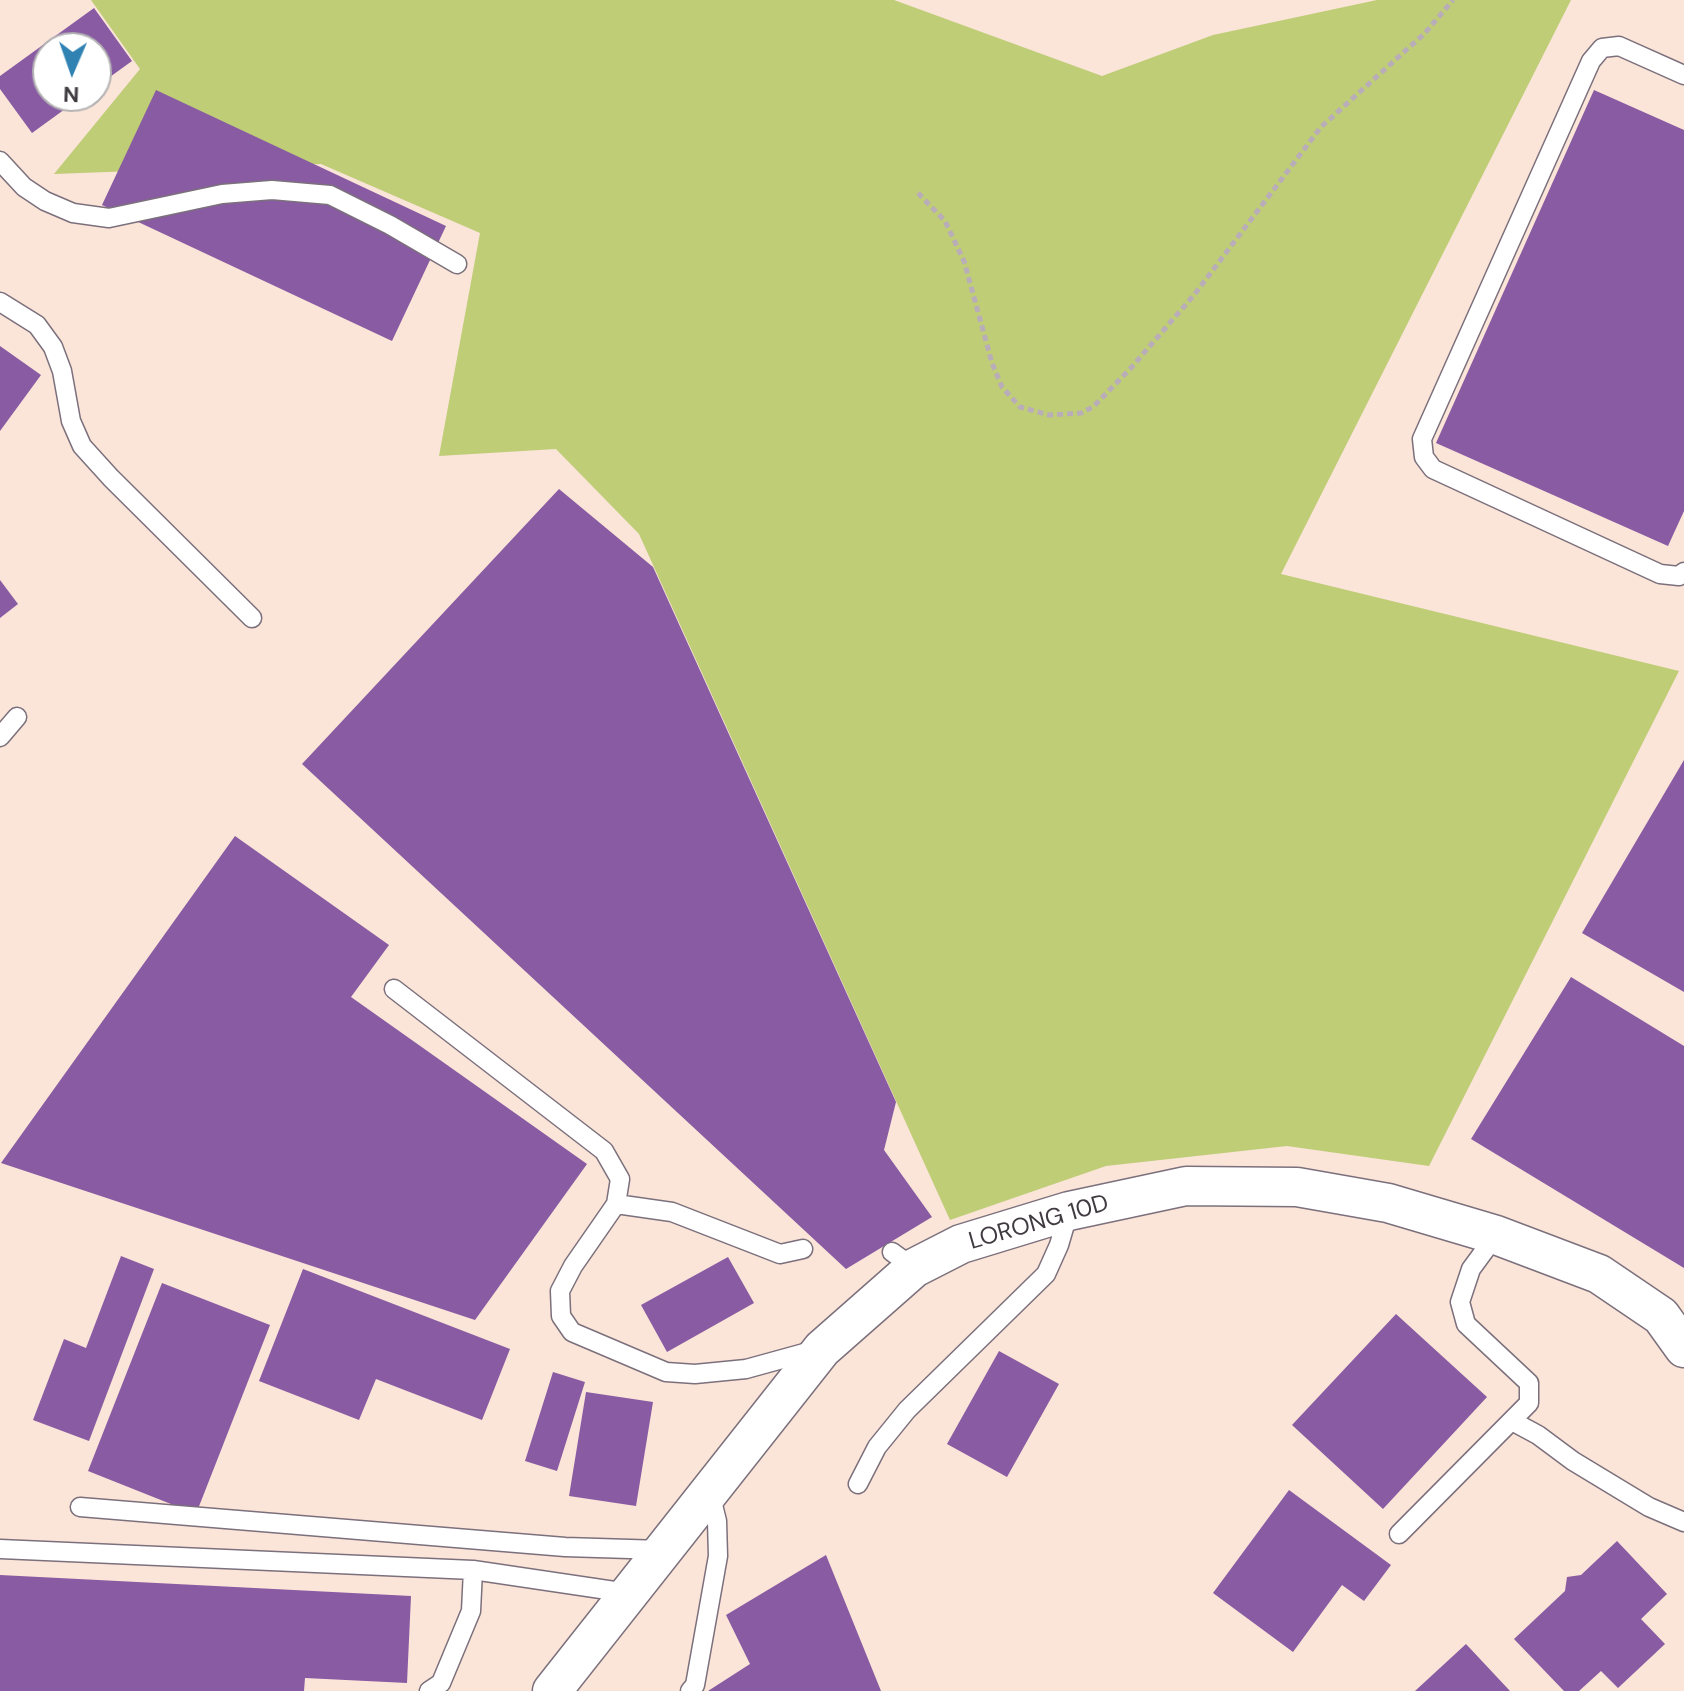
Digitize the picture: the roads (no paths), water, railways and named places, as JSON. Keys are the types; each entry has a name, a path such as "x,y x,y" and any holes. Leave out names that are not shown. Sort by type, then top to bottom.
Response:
{"street":[{"name":"LORONG 10D","path":"552,1691 822,1349 903,1260 1069,1211 1186,1186 1297,1187 1388,1203 1496,1235 1599,1274 1661,1316 1684,1348"}],"lane":[{"path":"1684,75 1619,46 1602,48 1591,61 1422,439 1424,457 1433,469 1660,574 1679,576 1684,572"},
{"path":"0,161 24,187 45,201 73,213 109,218 222,194 272,190 330,195 457,264"},
{"path":"0,302 37,325 53,347 62,371 71,421 82,446 252,618"},
{"path":"0,737 17,717"},
{"path":"394,989 604,1151 620,1179 616,1204 573,1266 560,1291 561,1316 572,1332 666,1372 695,1374 746,1369 822,1349"},
{"path":"616,1204 672,1212 780,1254 803,1249"},
{"path":"858,1484 877,1447 907,1410 1046,1274 1069,1211"},
{"path":"1399,1534 1529,1403 1529,1383 1466,1324 1460,1302 1471,1269 1496,1235"},
{"path":"1512,1421 1649,1507 1684,1522"},
{"path":"690,1691 695,1685 718,1556 717,1521 709,1490"},
{"path":"80,1507 565,1547 662,1550"},
{"path":"0,1549 473,1570 628,1593"},
{"path":"429,1691 441,1683 471,1611 473,1570"}]}
